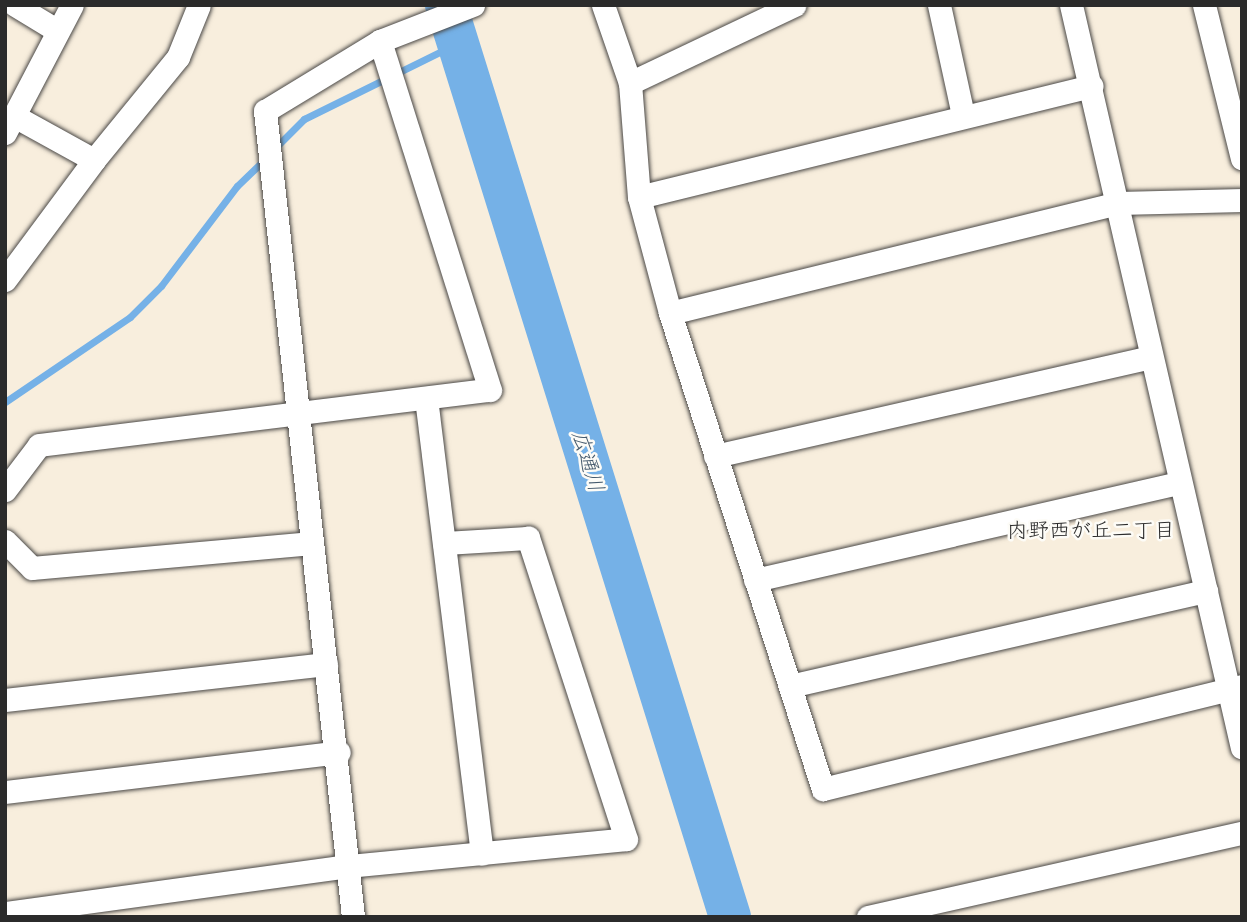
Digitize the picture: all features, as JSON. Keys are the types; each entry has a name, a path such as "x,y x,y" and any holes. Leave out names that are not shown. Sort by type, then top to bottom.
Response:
{"street":[{"path":"15,5 58,31"},
{"path":"72,5 11,125 94,160"},
{"path":"5,279 94,160 178,57 199,5"},
{"path":"353,917 338,751 312,544 265,111 380,41 435,13 474,5"},
{"path":"603,5 631,83 639,197 670,313 823,789 1235,688"},
{"path":"631,83 794,5"},
{"path":"939,5 963,115"},
{"path":"1071,5 1119,203 1180,483 1206,591 1235,688 1242,748"},
{"path":"1204,5 1242,158"},
{"path":"5,490 39,444 490,390 380,41"},
{"path":"639,197 963,115 1092,86"},
{"path":"670,313 1119,203 1242,200"},
{"path":"715,456 1151,357"},
{"path":"426,398 482,855"},
{"path":"755,580 1180,483"},
{"path":"5,913 348,866 626,839 528,538 444,543"},
{"path":"5,541 32,568 312,544"},
{"path":"790,686 1206,591"},
{"path":"5,700 326,664"},
{"path":"5,792 338,751"},
{"path":"868,917 1242,833"}],"waterway":[{"name":"広通川","path":"446,5 730,917"},
{"path":"275,148 304,119 458,43"},
{"path":"5,402 130,317 161,286 237,186 265,159"}],"district":[{"name":"内野西が丘二丁目","path":"1091,530"}]}
